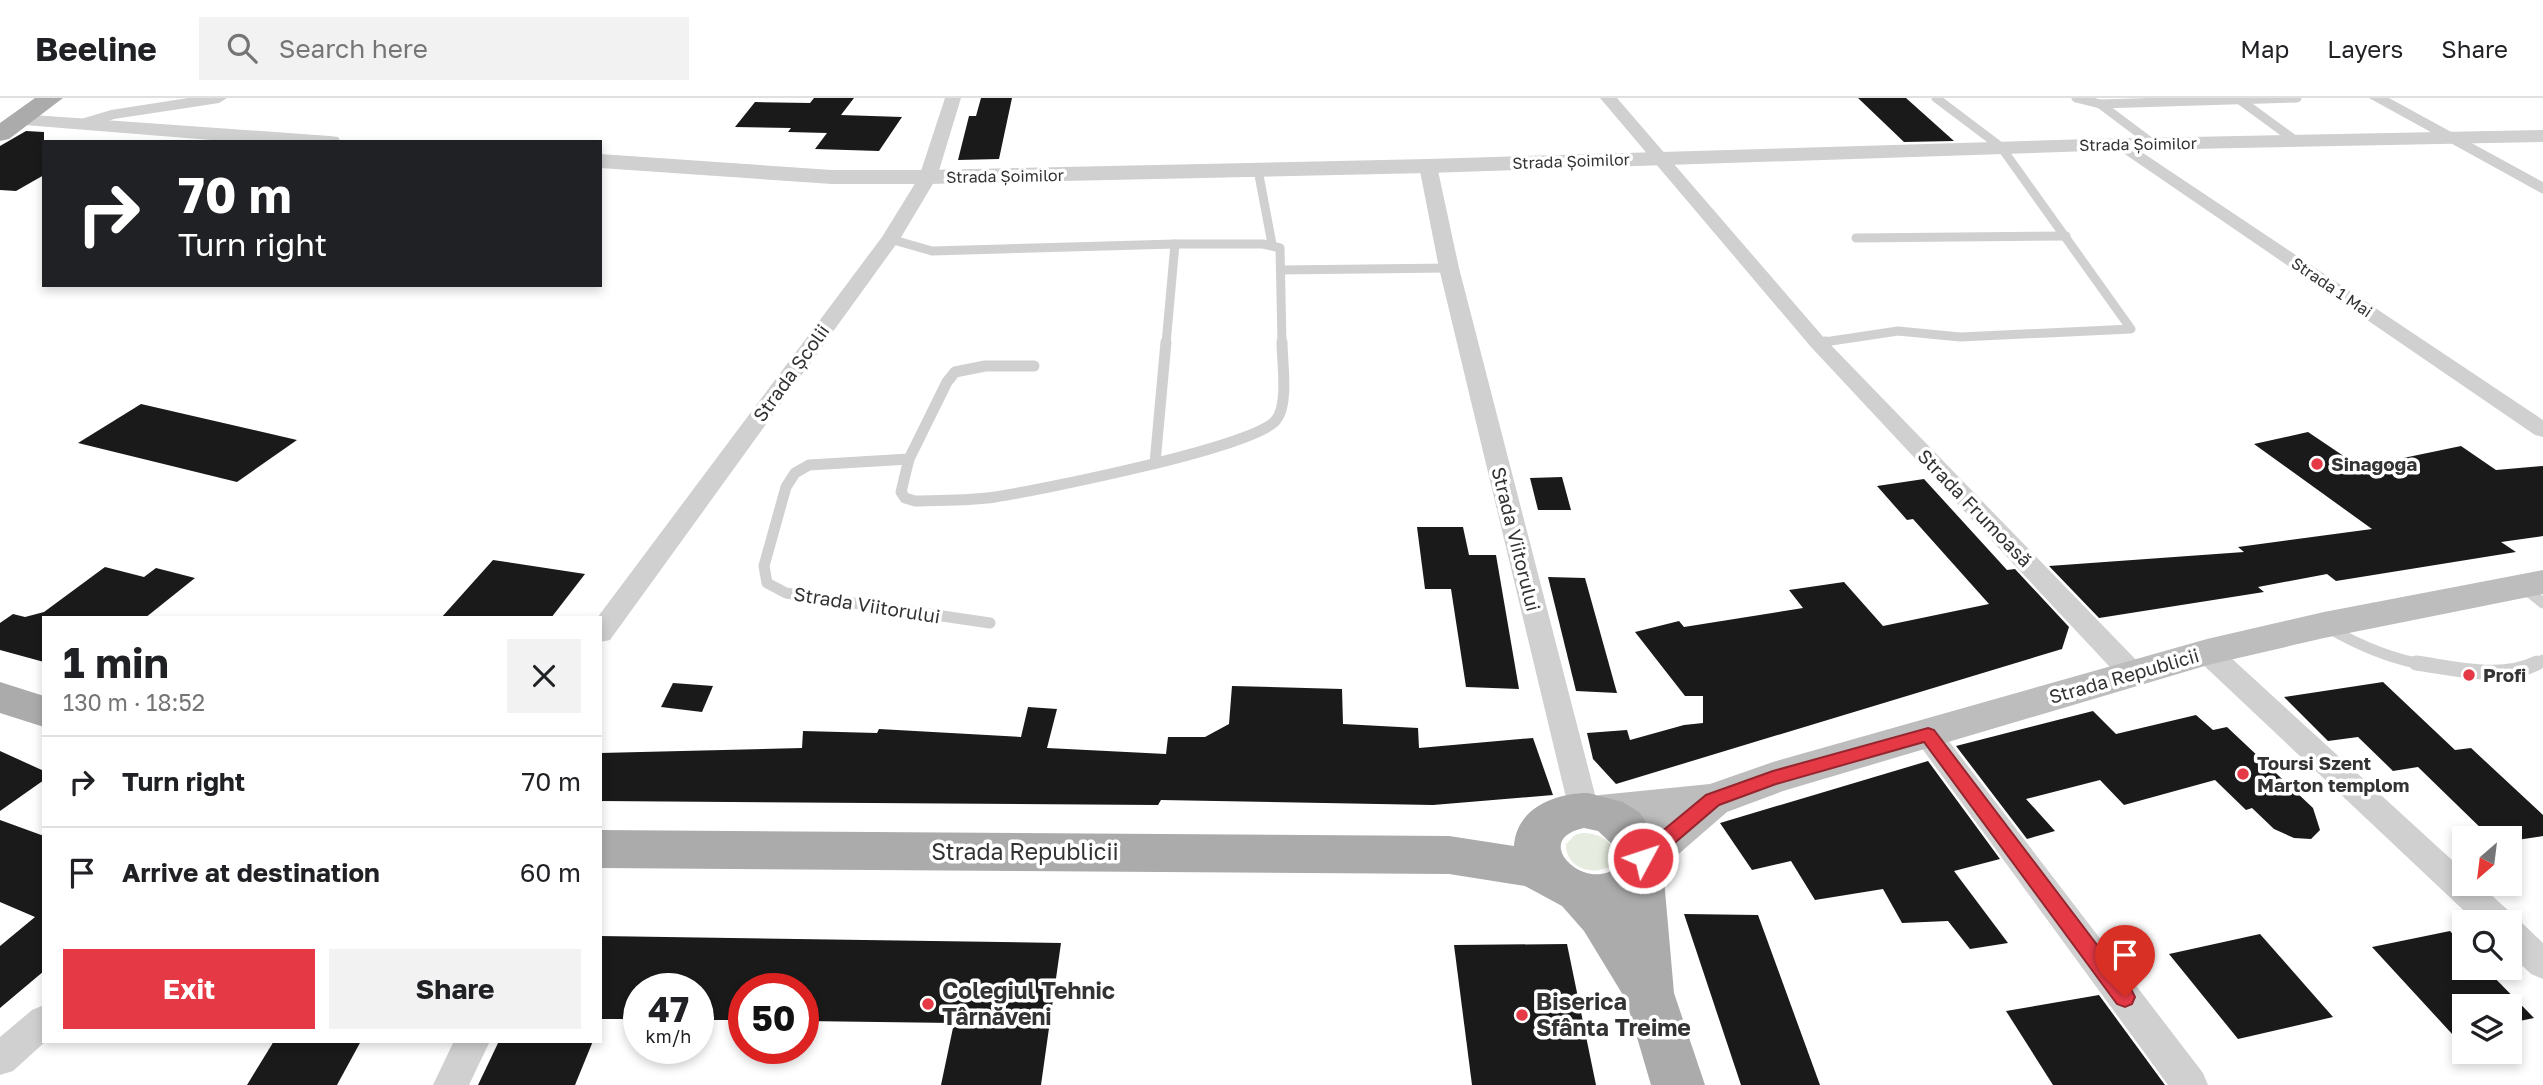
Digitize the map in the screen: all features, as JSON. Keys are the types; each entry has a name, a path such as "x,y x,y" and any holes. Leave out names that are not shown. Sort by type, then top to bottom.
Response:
{"main road":[{"path":"12,122 51,98"},
{"name":"Strada Republicii","path":"1449,855 1575,815 1712,800 1773,778 2207,652 2324,625 2536,590"},
{"path":"0,697 42,711"},
{"name":"Strada Republicii","path":"1641,865 1712,800"},
{"path":"1650,993 1601,917 1539,862 1537,835 1575,815 1615,819 1629,830 1639,843 1650,993 1678,1085"},
{"name":"Strada Republicii","path":"602,849 1449,855 1525,867 1564,883"},
{"path":"1564,883 1598,894 1616,891 1631,884 1641,865"}],"street":[{"path":"87,123 111,115 219,98"},
{"name":"Strada Școlii","path":"602,630 890,239 928,177 953,98"},
{"name":"Strada Frumoasă","path":"1608,98 1818,344 2132,673"},
{"path":"2377,98 2543,189"},
{"path":"12,122 87,123 304,140"},
{"name":"Strada Șoimilor","path":"602,161 832,177 928,177 1428,166 2152,143 2543,136"},
{"name":"Strada 1 Mai","path":"2122,144 2543,430"},
{"name":"Strada Viitorului","path":"1428,166 1575,815"},
{"path":"2207,652 2485,910"},
{"path":"1928,734 2190,1085"},
{"path":"2522,944 2543,964"},
{"path":"0,1059 42,1023"},
{"path":"451,1085 471,1043"}],"lane":[{"path":"1818,344 1898,331 1960,337 2131,329 2001,147 1936,98"},
{"path":"2076,98 2100,104 2297,98"},
{"path":"2100,104 2111,98"},
{"path":"2240,100 2296,141"},
{"path":"2100,104 2152,143"},
{"path":"1258,170 1272,244"},
{"path":"1856,238 2066,236"},
{"path":"890,239 932,251 1175,244 1272,244 1280,248 1283,405 1277,420 1265,430 1248,438 1154,463 993,497 915,501 905,498 901,492 909,459 947,382 955,372 976,366 1034,366"},
{"path":"1154,463 1175,244"},
{"path":"1281,270 1450,268"},
{"name":"Strada Viitorului","path":"909,459 809,465 794,473 786,487 764,566 767,583 786,593 990,623"},
{"path":"2324,625 2353,642 2409,662 2480,672 2523,670 2543,660"}],"shaded area":[{"path":"1582,833 1599,836 1611,845 1615,856 1609,867 1587,870 1580,868 1570,859 1566,844 1575,835"}],"building":[{"path":"814,98 854,98 841,115 902,117 879,151 815,149 827,133 788,132 791,128 735,127 755,102 810,103"},
{"path":"981,98 1012,98 999,159 958,160 969,116 976,116"},
{"path":"1858,98 1906,98 1954,141 1904,142"},
{"path":"26,131 44,132 42,176 16,191 0,190 0,146"},
{"path":"141,404 297,440 237,482 78,443"},
{"path":"2308,432 2360,467 2461,446 2496,470 2543,466 2543,536 2501,542 2516,552 2336,581 2327,574 2258,587 2264,592 2099,618 2049,566 2244,552 2238,547 2372,529 2254,444"},
{"path":"1562,477 1571,510 1538,510 1530,478"},
{"path":"1924,479 2007,570 2015,569 2069,627 2062,649 1616,784 1593,759 1587,733 1627,730 1630,740 1684,725 1703,723 1703,696 1685,696 1635,632 1679,621 1684,627 1803,608 1789,590 1844,582 1883,626 1989,604 1913,519 1907,520 1877,486"},
{"path":"1417,527 1463,527 1469,555 1496,555 1519,689 1466,687 1451,589 1425,589"},
{"path":"493,560 585,574 553,616 443,616"},
{"path":"105,567 144,577 156,568 195,578 148,616 42,616 42,661 0,650 0,623 13,614 25,617 44,612"},
{"path":"1548,577 1585,578 1617,693 1576,691"},
{"path":"2383,682 2455,750 2471,748 2543,815 2543,836 2522,839 2522,826 2479,826 2418,767 2393,771 2358,737 2328,741 2284,697"},
{"path":"673,683 713,686 702,712 661,707"},
{"path":"1232,686 1342,689 1343,724 1418,728 1419,748 1533,738 1553,795 1433,805 1161,800 1158,805 602,801 602,753 802,748 803,731 877,733 879,729 1021,737 1028,707 1057,709 1047,748 1166,754 1168,737 1205,737 1229,724"},
{"path":"2093,711 2116,734 2196,715 2213,730 2227,727 2313,808 2320,830 2311,839 2294,838 2274,829 2252,808 2246,810 2215,780 2124,805 2100,780 2026,799 2055,831 2027,839 1956,746"},
{"path":"0,751 42,770 42,781 0,811"},
{"path":"1928,761 2000,859 1954,871 2008,943 1970,949 1948,921 1902,923 1883,889 1815,900 1791,861 1752,870 1720,823"},
{"path":"0,820 42,835 42,973 0,1008 0,946 35,917 0,902"},
{"path":"1684,914 1758,915 1820,1085 1741,1085"},
{"path":"2450,931 2452,980 2497,980 2510,994 2452,994 2452,1034 2372,947"},
{"path":"2260,934 2333,1017 2238,1039 2169,954"},
{"name":"Colegiul Tehnic Târnăveni","path":"602,936 1061,943 1041,1085 941,1085 954,1023 819,1021 819,973 728,973 728,1020 714,1020 714,973 623,973 623,1019 602,1019"},
{"name":"Biserica Sfânta Treime","path":"1567,944 1596,1085 1472,1085 1454,945"},
{"path":"2099,995 2165,1085 2053,1085 2006,1011"},
{"path":"2522,1006 2534,1018 2522,1020"},
{"path":"273,1043 360,1043 337,1085 247,1085"},
{"path":"498,1043 592,1043 575,1085 478,1085"}],"place":[{"name":"Sinagoga","path":"2317,464"},
{"name":"Profi","path":"2469,675"},
{"name":"Toursi Szent Marton templom","path":"2243,774"},
{"name":"Colegiul Tehnic Târnăveni","path":"928,1004"},
{"name":"Biserica Sfânta Treime","path":"1522,1015"}],"route":[{"path":"1643,858 1712,800 1773,778 1928,734 2125,997"}]}
